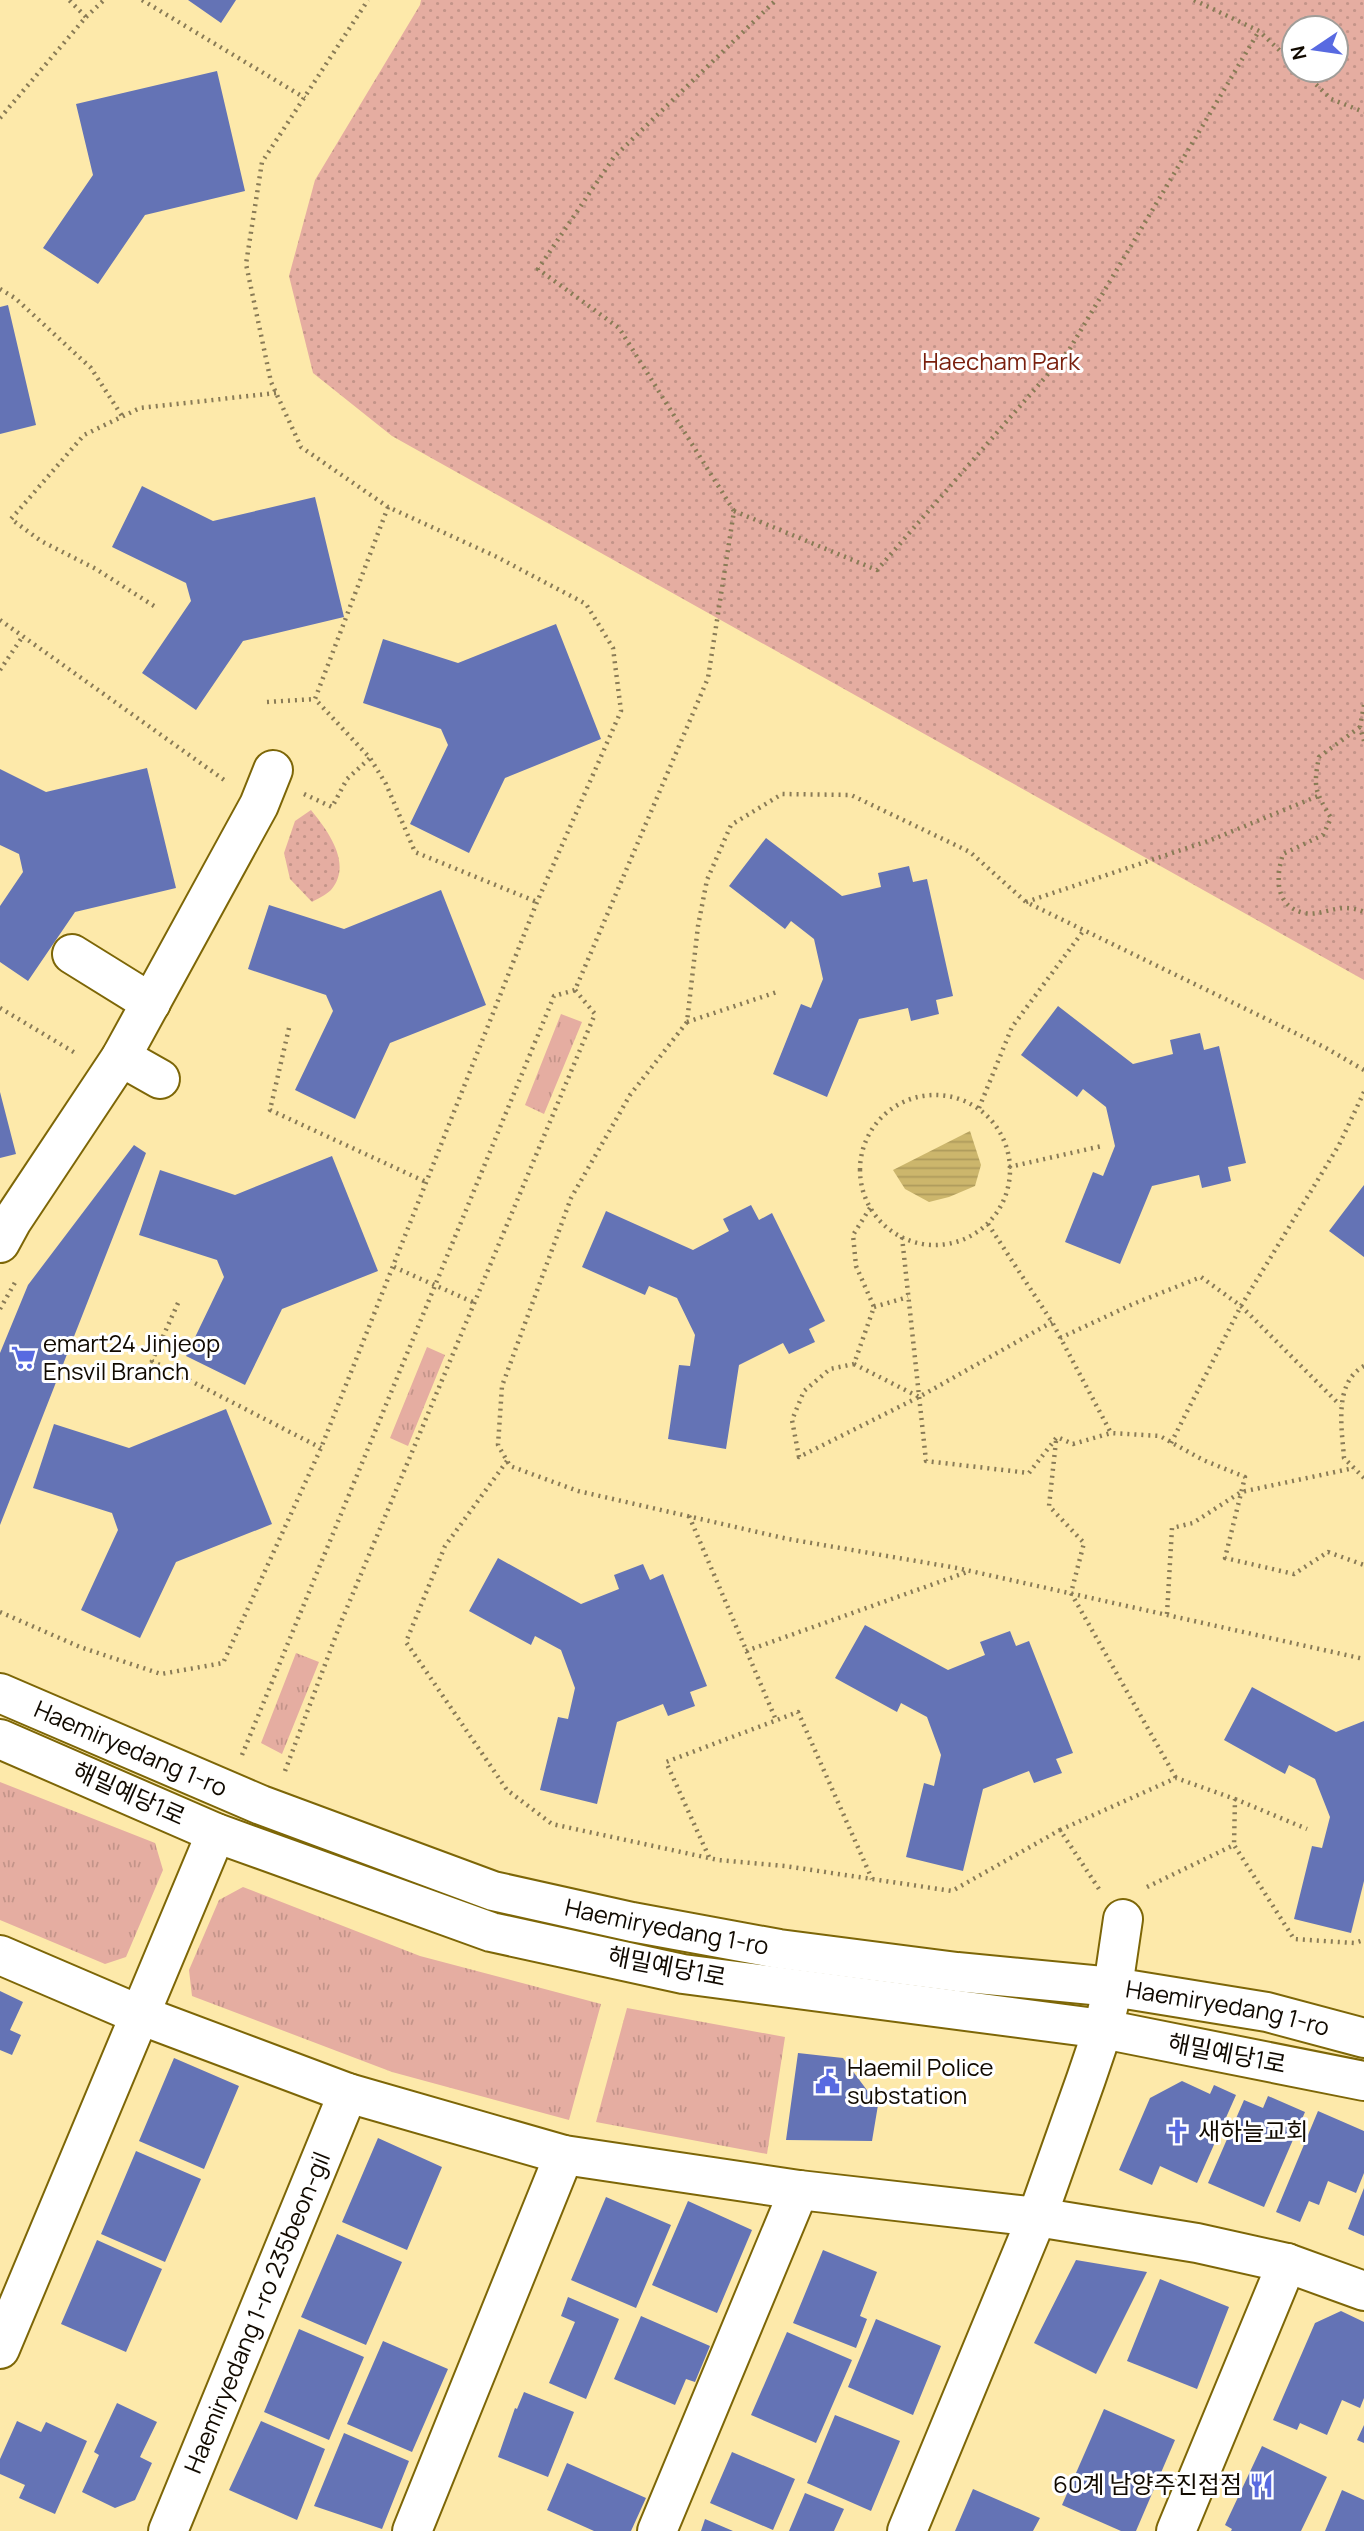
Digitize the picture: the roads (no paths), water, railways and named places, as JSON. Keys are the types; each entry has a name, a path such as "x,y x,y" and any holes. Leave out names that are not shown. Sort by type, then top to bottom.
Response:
{"street":[{"path":"0,1243 116,1065 259,805 284,780"},
{"path":"72,954 151,1003"},
{"path":"116,1065 160,1079"},
{"name":"Haemiryedang 1-ro","path":"0,1693 261,1805 493,1891 632,1922 779,1949 957,1972 1113,1987 1267,2012 1364,2038"},
{"name":"해밀예당1로","path":"0,1738 216,1833 504,1935 683,1973 1103,2029 1364,2081"},
{"path":"0,2349 216,1833"},
{"path":"908,2531 1037,2217 1103,2029 1113,1987 1113,1907"},
{"path":"0,1955 139,2015 348,2093 564,2155 799,2190 1037,2217 1197,2243 1287,2263 1364,2291"},
{"name":"Haemiryedang 1-ro 235beon-gil","path":"168,2531 348,2093"},
{"path":"412,2531 564,2155"},
{"path":"657,2531 799,2190"},
{"path":"1176,2531 1287,2263"}],"place":[{"name":"emart24 Jinjeop Ensvil Branch","path":"23,1358"},
{"name":"Haemil Police substation","path":"827,2082"},
{"name":"새하늘교회","path":"1178,2132"},
{"name":"60계 남양주진접점","path":"1262,2485"}],"park label":[{"name":"Haecham Park","path":"1001,362"}]}
